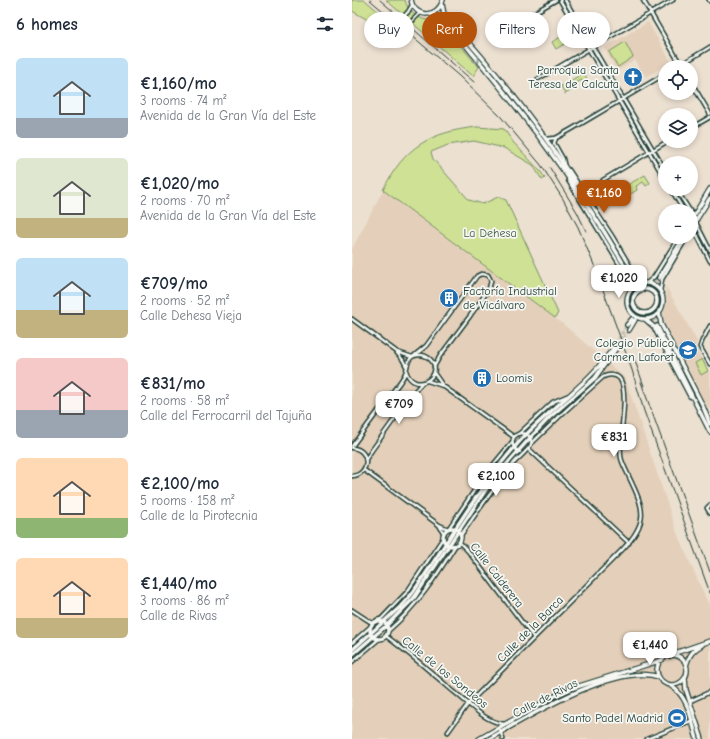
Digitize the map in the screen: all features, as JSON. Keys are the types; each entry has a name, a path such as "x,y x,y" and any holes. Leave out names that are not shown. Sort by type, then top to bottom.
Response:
{"main road":[{"path":"411,0 412,5 420,13"},
{"path":"434,12 438,10 442,2"},
{"path":"442,2 444,14 486,62 546,139 631,277"},
{"path":"467,48 505,92 560,161"},
{"path":"698,205 710,189"},
{"path":"698,215 710,198"},
{"path":"659,278 681,244"},
{"path":"633,292 632,301 640,313 654,310 657,301 654,292 645,286"},
{"path":"697,406 686,390 654,327 645,319 634,315 628,308 627,298 633,292 645,286 654,286 660,291 662,302 659,312 661,324 710,424"},
{"path":"645,319 653,317 659,312"},
{"path":"628,328 633,320"},
{"path":"704,410 658,326 710,432"},
{"path":"352,650 384,622 411,595 488,479 514,448 527,434 592,375 617,346 594,378 530,438 492,482 414,598 374,637 352,655"},
{"path":"449,528 455,528 459,531 461,535 459,542 455,546 445,543 444,536 449,528"},
{"path":"378,620 384,622 387,625 388,631 386,636 379,639 374,637 371,634 370,627 372,623 378,620"},
{"path":"697,739 684,697 676,689 663,682 659,676 658,668 662,660 675,653 710,641"},
{"path":"702,739 686,690 685,677 686,667 692,651 710,641"},
{"path":"670,656 680,658 686,667"},
{"name":"Calle de Rivas","path":"479,739 553,697 573,688 662,660"},
{"name":"Calle de Rivas","path":"500,731 555,702 582,690 627,675 645,674 659,676"},
{"path":"670,685 679,683 685,677"},
{"name":"Calle de Rivas","path":"489,739 514,722 514,719"}],"street":[{"path":"535,12 556,0"},
{"path":"560,0 658,167"},
{"path":"565,0 572,12"},
{"path":"643,0 678,60"},
{"path":"610,37 673,0"},
{"path":"408,12 412,5"},
{"path":"414,19 420,13"},
{"path":"691,60 710,47"},
{"path":"538,79 592,48"},
{"path":"594,48 658,158"},
{"path":"546,139 556,138 658,78"},
{"path":"698,94 710,115 698,123"},
{"path":"556,138 554,143 565,164 609,231 636,276 645,286 654,277 675,244"},
{"path":"603,180 658,147"},
{"path":"560,161 565,164"},
{"path":"560,161 618,260 629,280 633,292"},
{"path":"698,233 710,250"},
{"path":"698,236 710,261"},
{"path":"660,291 662,279 681,244"},
{"path":"443,386 434,372 434,367 440,356 489,289 491,280 488,276 481,274 477,276 426,346 409,359 406,366 406,371 410,379 414,382 422,383 428,381 443,386 514,437"},
{"path":"352,320 397,352 406,366"},
{"path":"710,326 700,346 710,364"},
{"path":"397,352 414,356 422,355 429,358 434,367"},
{"path":"353,477 364,470 366,467 366,460 359,449 352,447 400,382 406,371"},
{"path":"428,381 434,372"},
{"name":"Calle de la Barca","path":"448,732 468,704 629,543 638,529 642,515 642,506 621,458 624,402 623,385 621,380 614,375 607,375 598,381 531,444"},
{"path":"366,460 422,383"},
{"path":"364,470 439,525 449,528 484,476 512,442 514,437 554,402 568,396"},
{"path":"704,410 710,415"},
{"path":"461,535 495,486 524,452 529,449 531,444 530,438 527,434 520,433"},
{"path":"512,442 514,448 518,452 524,452"},
{"path":"529,449 629,543"},
{"path":"710,505 707,508 710,513"},
{"path":"378,620 381,619 407,592 444,536 439,525"},
{"name":"Calle Calderera","path":"459,542 468,551 534,638"},
{"path":"388,631 418,601 434,580 455,546"},
{"path":"352,610 372,623"},
{"path":"352,643 370,627"},
{"name":"Calle de los Sondeos","path":"386,636 468,704 494,722 504,724"},
{"path":"352,662 379,639"},
{"path":"690,701 710,692"},
{"path":"647,739 691,721"},
{"name":"Calle de los Sondeos","path":"494,722 495,729"},
{"path":"500,731 503,739"}],"shaded area":[{"path":"648,22 670,60 658,60 658,70 646,77 635,60 617,71 604,48 610,48 610,44"},
{"path":"383,190 563,324 625,378 679,538 710,607 710,739 352,739 352,249"},
{"name":"Colegio Público Carmen Laforet","path":"665,285 697,341 695,347 710,373 710,412 664,322 663,315 667,302"}],"green space":[{"path":"352,0 365,0 379,12 364,12 364,18 352,11"},
{"path":"386,0 405,0 412,12 400,12"},
{"path":"414,14 422,18 422,31 414,24"},
{"path":"557,39 558,48 556,49 552,42"},
{"path":"625,42 633,57 618,67 609,52"},
{"path":"441,48 462,48 479,67 473,76"},
{"path":"584,73 588,81 584,84 582,80 574,84 576,88 565,94 561,86"},
{"name":"La Dehesa","path":"477,127 504,129 513,142 545,178 542,180 533,165 504,148 474,141 448,145 431,152 433,159 469,200 483,204 498,197 506,200 558,313 555,318 383,190 391,175 400,163 420,144 445,133"},
{"path":"645,175 650,183 646,186 643,182 636,186 637,190 629,195 624,187"},
{"path":"702,359 708,371 701,375 695,363"}],"tunnel":[{"path":"631,277 635,291"},
{"path":"633,277 641,287"},
{"path":"649,286 659,278"},
{"path":"654,289 657,281"},
{"path":"632,319 635,312"},
{"path":"654,312 658,326"},
{"path":"635,320 638,315"},
{"path":"648,315 656,325"},
{"path":"616,344 627,325"},
{"path":"617,347 629,330"}],"railway":[{"path":"370,0 459,76 501,117 541,165 563,199 578,227 594,265 632,370 644,411 710,593"},
{"path":"380,0 474,82"},
{"path":"550,168 577,212 586,231"},
{"path":"634,358 644,386"},
{"path":"641,382 710,572"}],"place":[{"name":"Parroquia Santa Teresa de Calcuta","path":"633,77"},
{"name":"Factoría Industrial de Vicálvaro","path":"449,298"},
{"name":"Colegio Público Carmen Laforet","path":"688,350"},
{"name":"Loomis","path":"482,378"},
{"name":"Santo Padel Madrid","path":"677,718"}]}
